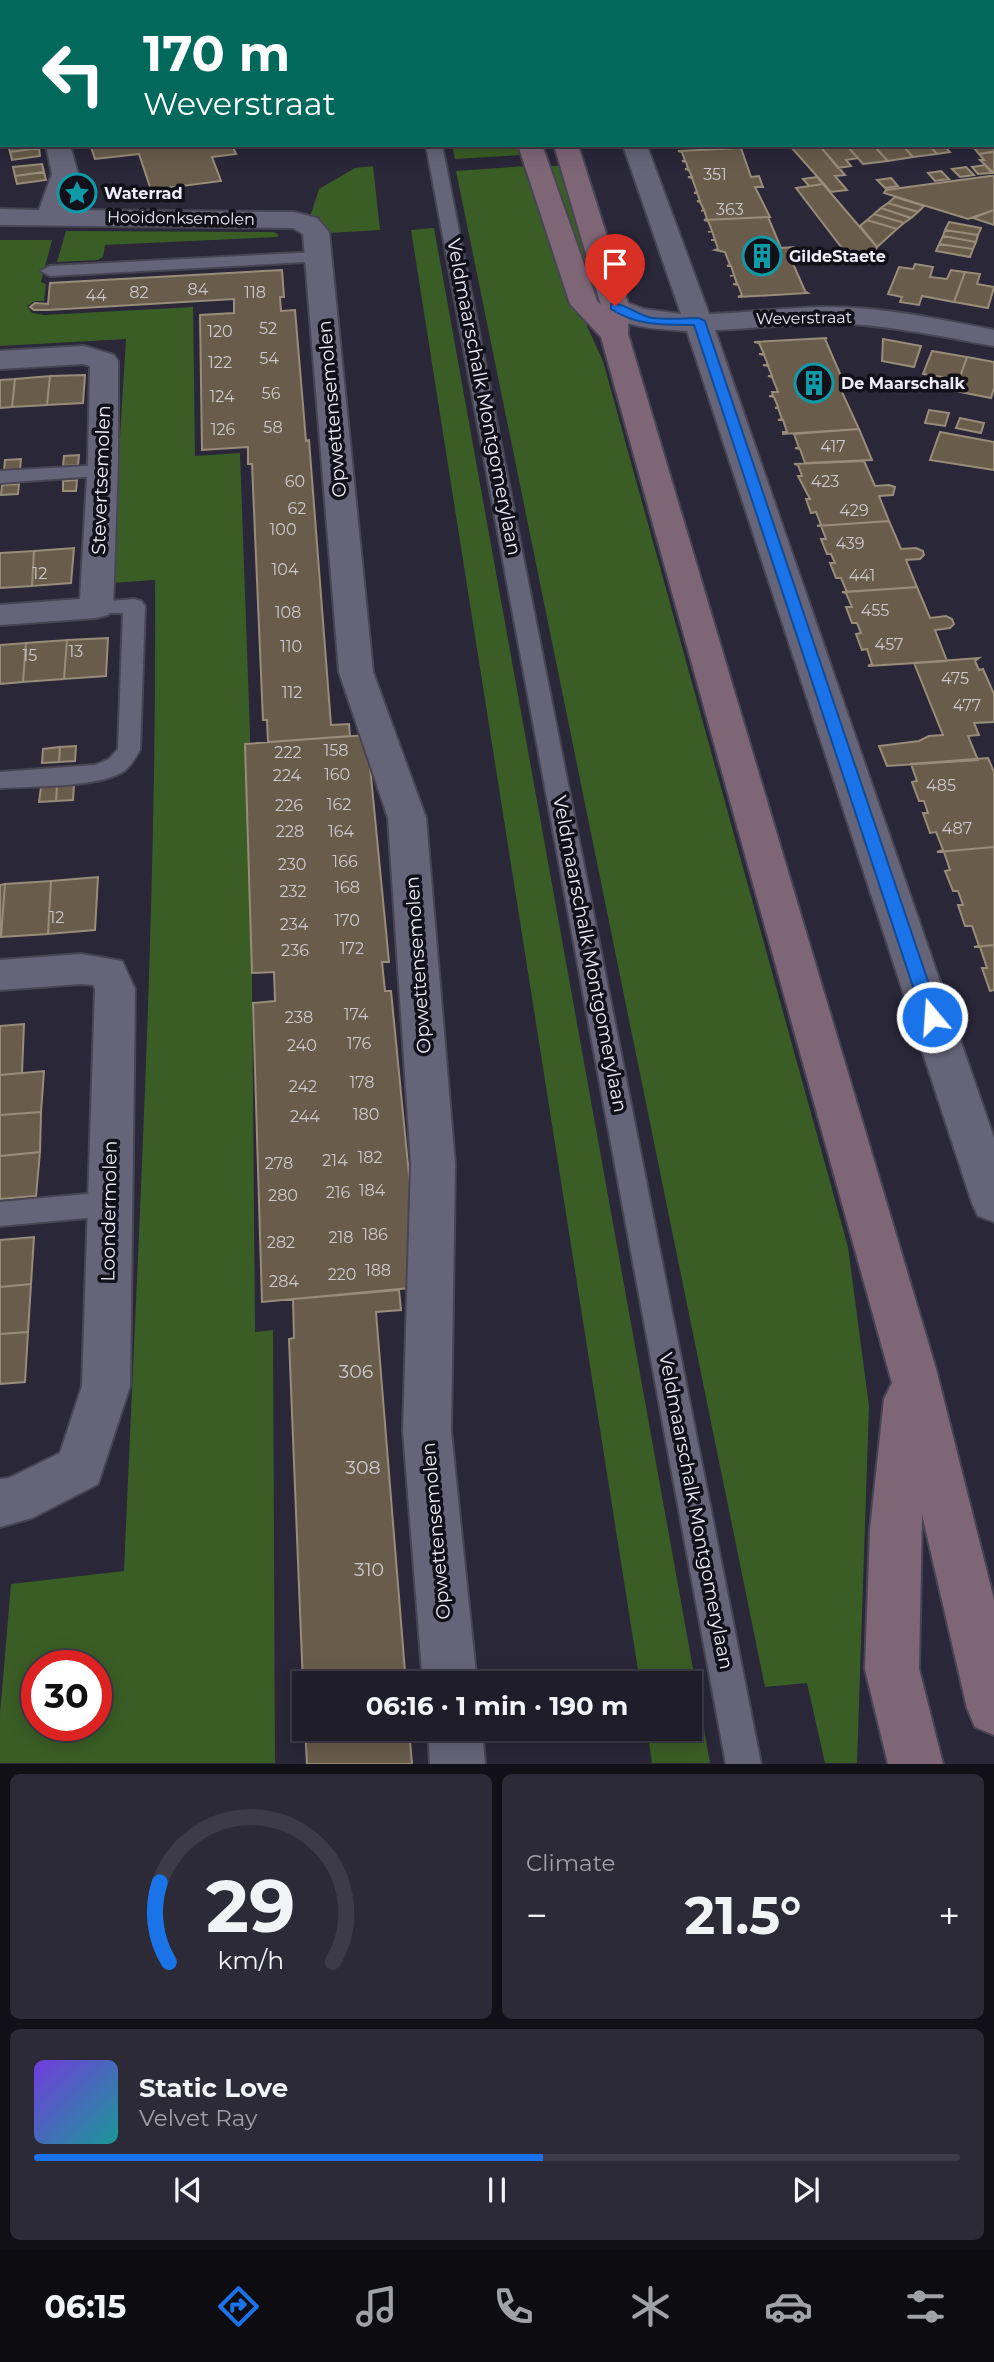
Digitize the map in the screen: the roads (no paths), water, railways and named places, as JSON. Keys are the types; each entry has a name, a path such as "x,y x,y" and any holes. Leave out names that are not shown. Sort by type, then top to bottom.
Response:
{"main road":[{"path":"531,147 584,304 615,320"},
{"path":"567,147 912,1369 994,1708"},
{"path":"912,1369 895,1531 892,1669 916,1763"}],"street":[{"path":"49,216 65,174 58,147"},
{"path":"635,147 699,321 994,1203"},
{"name":"Hooidonksemolen","path":"0,217 294,220 309,225 317,244"},
{"name":"Opwettensemolen","path":"317,244 356,672 407,818 433,1164 427,1431 449,1671"},
{"name":"Weverstraat","path":"615,320 627,314 651,321 841,316 893,319 994,338"},
{"name":"Stevertsemolen","path":"0,360 85,355 104,361 103,471 96,608"},
{"path":"0,615 96,608"},
{"name":"Loondermolen","path":"0,975 81,969 108,972 115,989 108,1205 106,1386 80,1468 14,1501 0,1503"},
{"path":"456,1741 458,1763"}],"lane":[{"name":"Veldmaarschalk Montgomerylaan","path":"435,147 744,1763"},
{"path":"50,271 317,244"},
{"path":"0,477 103,471"},
{"path":"0,780 98,774 117,765 129,750 134,606 96,608"},
{"path":"0,1214 108,1205"}],"place":[{"name":"Waterrad","path":"77,193"},
{"name":"GildeStaete","path":"762,256"},
{"name":"De Maarschalk","path":"814,383"}]}
